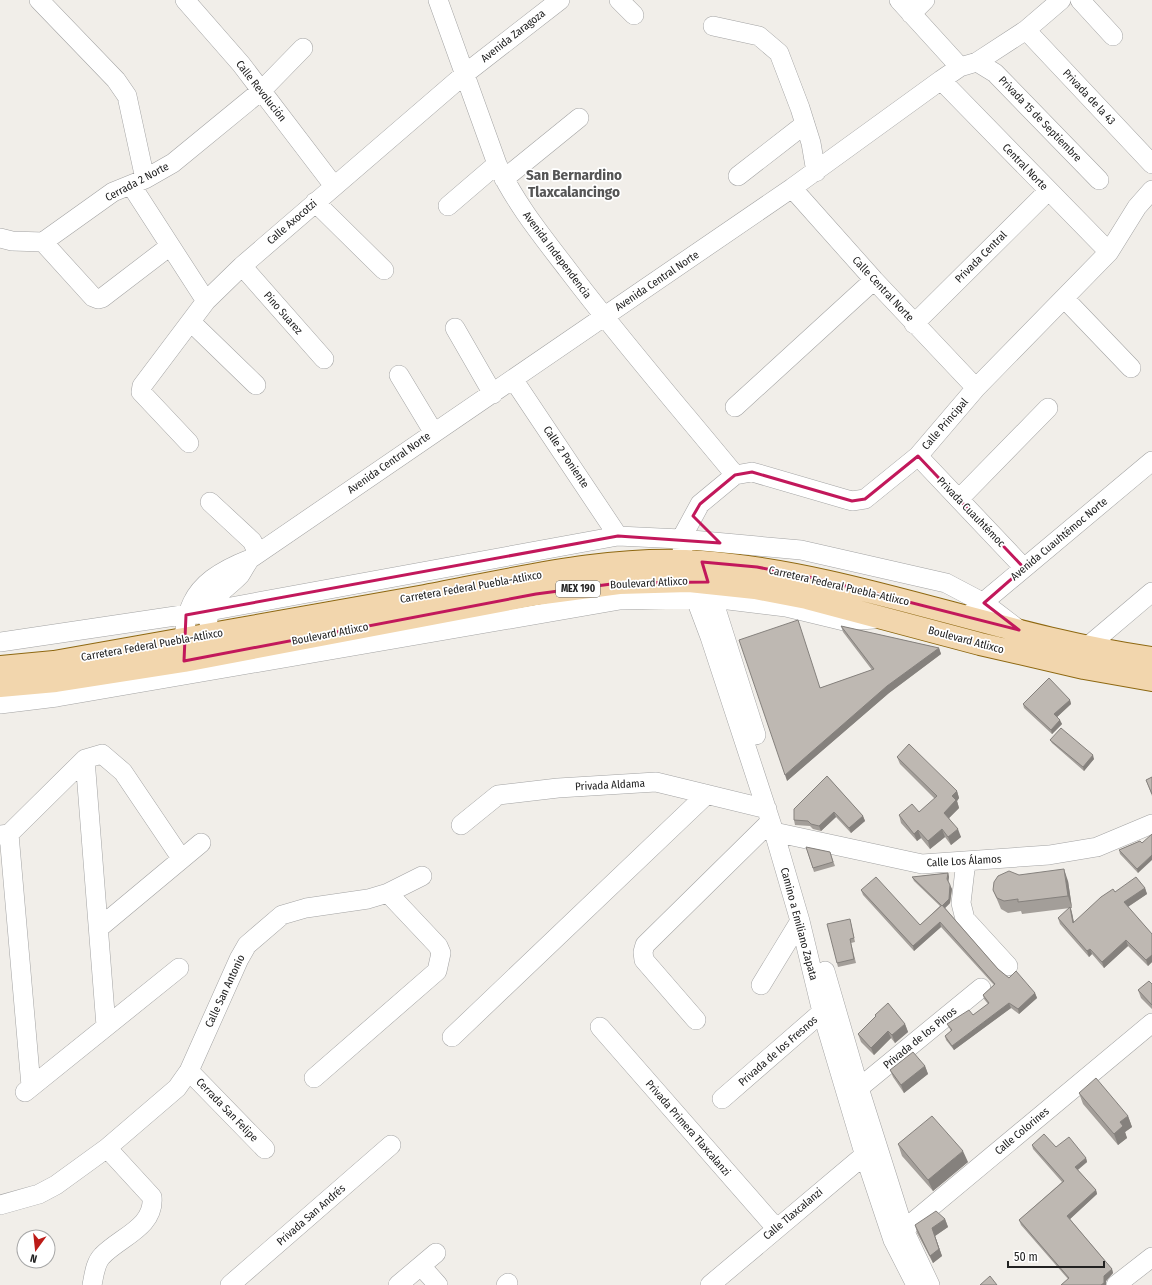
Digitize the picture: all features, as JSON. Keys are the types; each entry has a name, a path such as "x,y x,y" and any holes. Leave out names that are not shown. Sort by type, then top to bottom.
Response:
{"main road":[{"name":"Carretera Federal Puebla-Atlixco","path":"0,667 54,662 533,576 614,563 698,580 757,567 814,578 1087,647 1152,658"},
{"name":"Boulevard Atlixco","path":"0,686 184,668 536,594 620,583 698,580 755,588 807,598 995,648 1084,668 1152,680"}],"street":[{"path":"39,0 116,80 126,96 138,182 170,246 206,301"},
{"name":"Calle Revolución","path":"185,0 262,90 334,186"},
{"name":"Avenida Independencia","path":"438,0 501,171 526,214 604,317 735,474"},
{"name":"Avenida Zaragoza","path":"466,73 560,0"},
{"path":"619,0 634,15"},
{"path":"905,7 925,0"},
{"name":"Avenida Central Norte","path":"184,668 186,615 194,598 207,582 230,567 254,556 492,394 816,172 941,80 969,65 1026,30 1061,0"},
{"path":"1080,0 1113,36"},
{"name":"Privada 15 de Septiembre","path":"905,7 969,65 995,73 1099,180"},
{"path":"713,26 759,36 779,53 811,143 816,172"},
{"name":"Privada de la 43","path":"1026,30 1152,164"},
{"name":"Cerrada 2 Norte","path":"43,242 113,192 138,182 173,163 262,90 303,48"},
{"name":"Calle Axocotzi","path":"189,443 141,392 142,386 206,301 242,266 466,73"},
{"name":"Central Norte","path":"941,80 1048,191 1110,252"},
{"path":"448,206 579,118"},
{"path":"738,176 805,124"},
{"name":"Calle Central Norte","path":"792,188 914,324 976,388"},
{"name":"Calle Principal","path":"735,474 752,472 852,501 865,499 918,456 976,388 1110,252 1138,207 1152,190"},
{"name":"Privada Central","path":"914,324 1048,191"},
{"path":"315,202 384,270"},
{"path":"0,238 12,241 43,242 93,297 98,299 102,298 170,246"},
{"name":"Pino Suarez","path":"242,266 324,359"},
{"path":"735,407 874,280"},
{"path":"1064,298 1131,368"},
{"path":"191,322 256,385"},
{"path":"455,328 492,394"},
{"path":"398,375 434,433"},
{"name":"Calle 2 Poniente","path":"513,379 618,536"},
{"path":"959,499 1048,408"},
{"name":"Privada Cuauhtémoc","path":"918,456 1024,568"},
{"name":"Avenida Cuauhtémoc Norte","path":"965,617 984,603 1152,461"},
{"path":"698,580 690,530 700,504 735,474"},
{"path":"210,502 252,540 254,556"},
{"path":"0,642 186,615 618,536 690,530 704,527 716,534 749,545"},
{"path":"690,530 749,545 801,550 946,583 984,603 1020,630"},
{"name":"Avenida Central Norte","path":"205,664 209,611 218,593 240,575 254,556"},
{"name":"Camino a Emiliano Zapata","path":"698,580 775,824 829,1011 859,1088 871,1149"},
{"name":"Camino a Emiliano Zapata","path":"698,580 775,824 800,920 871,1149 916,1285"},
{"path":"1087,647 1152,592"},
{"path":"0,704 57,697 184,668"},
{"path":"180,858 123,772 102,754 85,759 5,834 27,1090 180,968"},
{"path":"85,759 106,1026"},
{"name":"Privada Aldama","path":"461,825 498,795 558,788 656,782 706,795 775,824"},
{"path":"452,1037 706,795"},
{"path":"696,1020 644,960 643,952 646,945 775,824"},
{"name":"Calle Los Álamos","path":"775,824 922,864 1049,856 1097,847 1152,824"},
{"path":"99,928 180,858 201,843"},
{"path":"966,861 961,903 965,919 1008,966"},
{"name":"Calle San Antonio","path":"0,1205 39,1194 56,1185 107,1148 177,1088 189,1071 239,959 247,946 282,915 306,908 368,899 388,893 422,876"},
{"path":"314,1078 437,971 441,953 438,946 388,893"},
{"path":"761,985 800,920"},
{"name":"Privada de los Pinos","path":"859,1088 981,988"},
{"name":"Privada de los Fresnos","path":"722,1099 829,1011"},
{"name":"Calle Colorines","path":"899,1235 1152,1022"},
{"name":"Privada Primera Tlaxcalanzi","path":"600,1027 776,1228"},
{"name":"Cerrada San Felipe","path":"189,1071 265,1149"},
{"name":"Privada San Andrés","path":"230,1285 391,1145"},
{"path":"92,1285 95,1269 102,1256 143,1224 150,1215 153,1206 152,1196 107,1148"},
{"name":"Calle Tlaxcalanzi","path":"710,1285 871,1149"},
{"name":"Camino a Emiliano Zapata","path":"899,1235 930,1285"},
{"path":"398,1285 436,1253"},
{"path":"1116,1285 1152,1256"},
{"path":"421,1266 438,1285"}],"highlighted area":[{"path":"918,456 1024,568 984,603 1019,630 814,578 757,567 702,562 708,582 619,583 536,594 184,661 186,615 618,536 720,543 693,516 700,504 735,475 752,472 852,501 865,499"}],"building":[{"path":"798,620 820,688 874,669 841,626 939,648 887,686 785,775 739,640"},
{"path":"1049,678 1070,700 1054,714 1060,720 1051,730 1023,704"},
{"path":"1061,728 1093,755 1083,767 1050,740"},
{"path":"909,744 957,791 952,796 956,800 944,813 958,829 948,837 942,829 928,841 918,830 914,834 899,815 912,804 919,812 937,796 897,757"},
{"path":"827,776 863,816 849,828 834,812 819,826 811,824 808,821 794,820 794,809"},
{"path":"1152,777 1152,794 1146,780"},
{"path":"1152,834 1152,855 1137,869 1119,850 1140,841 1142,843"},
{"path":"806,847 830,852 833,862 813,868"},
{"path":"1064,869 1068,896 1018,902 1018,899 1004,901 997,898 993,890 994,882 998,876 1009,871 1019,875"},
{"path":"948,873 947,879 950,885 949,899 942,906 912,877"},
{"path":"876,877 920,925 942,905 998,969 1009,978 1016,971 1035,993 1018,1009 1009,1003 952,1046 945,1036 952,1030 947,1024 969,1010 973,1015 989,1003 983,995 995,984 940,922 913,946 861,890"},
{"path":"1136,877 1145,888 1124,902 1152,934 1152,955 1146,960 1126,940 1102,962 1090,949 1087,951 1058,918 1070,907 1073,923 1101,897 1113,889 1115,892"},
{"path":"850,919 854,938 850,939 854,959 837,963 827,924"},
{"path":"1149,981 1152,984 1152,1005 1138,990"},
{"path":"888,1003 905,1024 892,1035 888,1031 871,1048 858,1034"},
{"path":"913,1052 925,1066 901,1085 890,1070"},
{"path":"1096,1078 1128,1116 1120,1122 1123,1126 1114,1134 1079,1093"},
{"path":"932,1116 963,1151 928,1180 898,1144"},
{"path":"1044,1134 1056,1147 1069,1137 1086,1158 1075,1167 1096,1190 1067,1216 1112,1269 1104,1276 1104,1283 1101,1285 1061,1285 1069,1278 1019,1220 1064,1181 1032,1145"},
{"path":"936,1211 945,1219 932,1228 939,1249 930,1256 915,1225"},
{"path":"990,1276 997,1285 980,1285"}],"district":[{"name":"San Bernardino Tlaxcalancingo","path":"574,184"}]}
